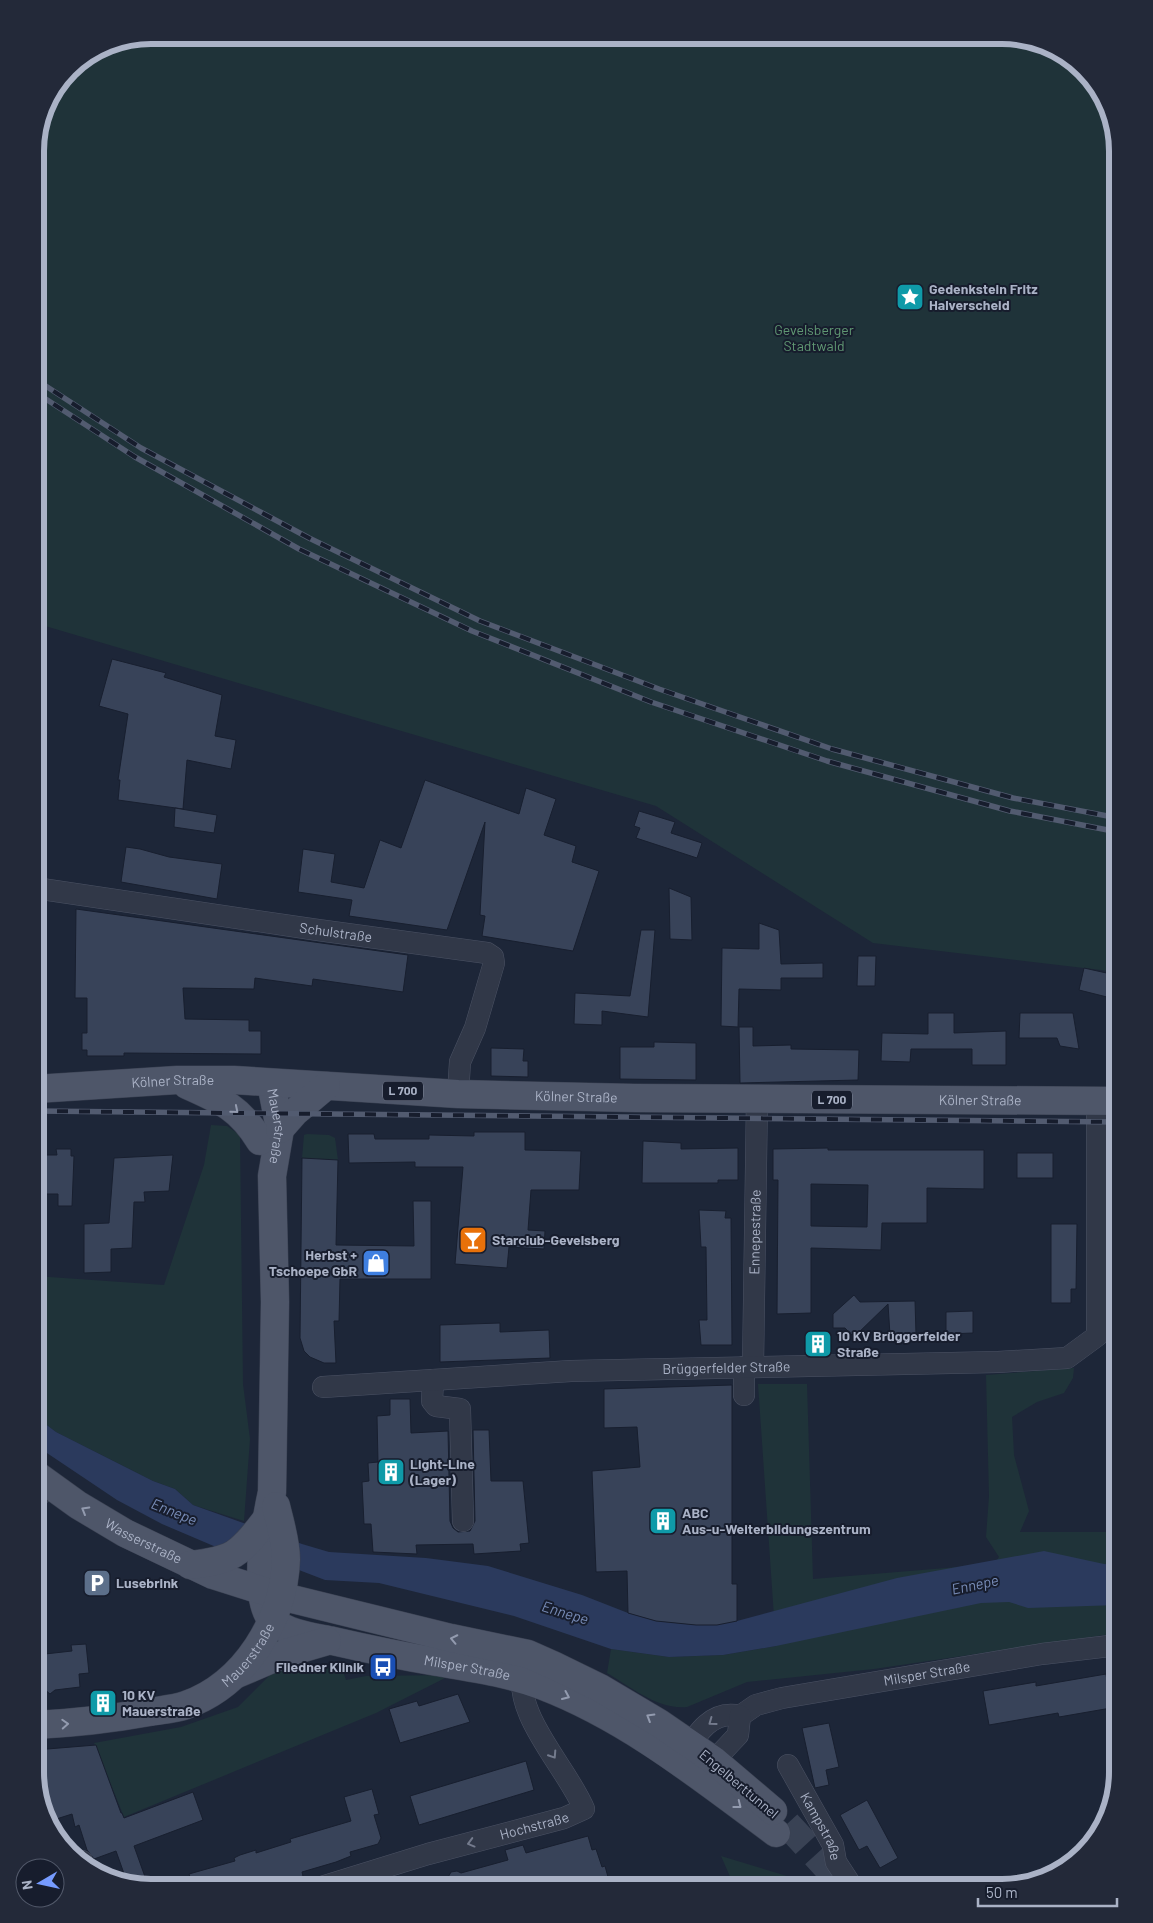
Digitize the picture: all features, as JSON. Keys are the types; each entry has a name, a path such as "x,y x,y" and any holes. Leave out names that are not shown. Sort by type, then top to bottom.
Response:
{"main road":[{"name":"Kölner Straße","path":"44,1088 177,1080 272,1083 458,1094 653,1098 1108,1101"},
{"name":"L 700","path":"177,1080 233,1107 251,1126 270,1135"},
{"name":"Mauerstraße","path":"44,1725 96,1722 185,1706 221,1687 235,1675 274,1593 272,1492 275,1302 272,1176 270,1135 261,1112 272,1083"},
{"path":"270,1135 326,1086"},
{"name":"Wasserstraße","path":"44,1487 125,1533 190,1565 274,1593"},
{"path":"190,1565 224,1559 246,1546 273,1523"},
{"name":"Milsper Straße","path":"274,1593 296,1632 329,1640 524,1667"},
{"name":"Milsper Straße","path":"274,1593 451,1638 524,1667 600,1688 696,1760"},
{"path":"235,1675 279,1656 329,1640"},
{"name":"Engelberttunnel","path":"696,1760 781,1829"}],"street":[{"name":"Schulstraße","path":"44,889 487,953 493,957 494,963 475,1028 460,1062 458,1094"},
{"name":"Ennepestraße","path":"744,1395 748,1367 757,1098"},
{"name":"Brüggerfelder Straße","path":"323,1387 572,1371 998,1362 1067,1358 1097,1336 1108,1101"},
{"path":"433,1380 432,1401 436,1406 460,1409 463,1521"},
{"name":"Milsper Straße","path":"696,1760 710,1720 728,1713 740,1716 756,1705 782,1698 1042,1654 1109,1646"},
{"name":"Hochstraße","path":"349,1879 428,1854 564,1818 584,1808 578,1793 544,1741 523,1698 524,1667"},
{"path":"696,1760 738,1734 740,1716"},
{"name":"Kampstraße","path":"788,1765 833,1845 836,1862 847,1879"}],"green space":[{"name":"Gevelsberger Stadtwald","path":"150,44 1010,44 1037,49 1050,55 1073,70 1083,80 1098,103 1106,123 1109,150 1109,971 873,943 656,806 44,626 44,143 47,123 55,103 70,80 85,66 116,49"},
{"path":"211,1125 227,1126 240,1135 243,1384 250,1439 244,1521 193,1505 175,1489 153,1481 56,1432 44,1423 44,1277 164,1285 204,1165"},
{"path":"304,1135 329,1135 335,1138 338,1160 302,1158"},
{"path":"1074,1368 1073,1378 1064,1393 1037,1402 1012,1417 1014,1455 1029,1511 1020,1532 1109,1532 1109,1634 874,1669 747,1682 687,1707 676,1707 655,1701 607,1673 611,1649 669,1657 723,1655 776,1646 758,1384 807,1384 813,1579 994,1564 999,1557 986,1537 989,1496 986,1375"},
{"path":"296,1665 342,1668 346,1680 366,1676 451,1675 376,1713 124,1817 94,1743 181,1727 238,1707 270,1675"},
{"path":"721,1856 797,1879 731,1879"}],"water":[{"name":"Ennepe","path":"44,1423 56,1432 153,1481 175,1489 193,1505 302,1544 329,1552 426,1558 488,1566 582,1595 628,1613 656,1621 696,1625 737,1621 897,1578 1044,1551 1109,1564 1109,1605 1028,1608 1009,1602 981,1603 776,1646 723,1655 669,1657 611,1649 514,1616 379,1583 325,1580 231,1544 216,1547 162,1524 117,1500 44,1451"}],"building":[{"path":"112,659 166,673 164,677 222,695 215,736 236,740 231,769 187,760 183,809 118,800 120,780 118,780 128,714 99,706"},
{"path":"425,780 519,814 526,788 556,799 544,835 576,846 572,862 599,871 573,951 482,936 485,916 480,915 485,822 447,930 349,916 352,900 298,892 303,849 335,854 331,882 364,888 380,840 401,848"},
{"path":"175,808 217,815 214,833 174,827"},
{"path":"639,811 675,822 671,833 702,843 697,858 636,838 640,828 634,826"},
{"path":"126,847 169,857 222,864 217,899 121,882"},
{"path":"669,888 691,897 692,940 670,939"},
{"path":"76,909 408,955 403,992 313,979 312,986 255,978 254,989 183,988 185,1019 249,1020 249,1031 261,1031 261,1054 124,1053 124,1056 87,1056 87,1050 82,1050 82,1033 87,1033 87,998 75,998"},
{"path":"759,923 779,930 781,964 823,963 823,978 781,978 781,990 739,989 738,1027 721,1026 722,948 759,949"},
{"path":"641,930 655,930 648,1017 602,1011 602,1025 574,1024 575,993 630,996"},
{"path":"858,956 876,956 875,986 857,986"},
{"path":"1084,968 1109,974 1107,997 1079,990"},
{"path":"928,1013 954,1013 954,1033 1006,1031 1006,1065 972,1065 972,1049 911,1049 910,1062 881,1061 882,1033 928,1034"},
{"path":"1020,1013 1073,1013 1079,1049 1060,1046 1057,1038 1019,1038"},
{"path":"739,1027 753,1027 753,1046 791,1045 791,1049 859,1050 858,1080 740,1083"},
{"path":"654,1042 696,1043 696,1080 620,1079 620,1047 654,1047"},
{"path":"491,1048 524,1049 523,1061 528,1061 528,1077 491,1076"},
{"path":"474,1132 525,1132 525,1150 581,1151 579,1190 531,1190 528,1230 545,1231 544,1249 509,1247 507,1268 455,1264 463,1167 415,1167 415,1162 349,1163 348,1134 374,1134 375,1139 429,1139 429,1135 474,1136"},
{"path":"643,1141 681,1143 681,1149 738,1148 738,1180 718,1180 718,1183 642,1183"},
{"path":"56,1149 71,1149 71,1156 74,1156 72,1206 58,1206 58,1194 45,1194 44,1155 57,1155"},
{"path":"773,1149 984,1150 984,1189 927,1188 927,1223 882,1223 881,1250 811,1248 811,1313 777,1314 778,1180 773,1180","holes":["811,1184 868,1185 867,1227 811,1226"]},
{"path":"1017,1153 1053,1153 1053,1178 1017,1178"},
{"path":"173,1155 169,1191 144,1192 145,1202 134,1202 132,1248 111,1249 111,1272 84,1273 84,1224 109,1223 114,1158"},
{"path":"302,1158 338,1160 336,1245 414,1246 413,1201 431,1201 431,1279 340,1279 339,1321 334,1321 336,1363 324,1363 310,1357 304,1351 300,1338"},
{"path":"699,1210 726,1211 725,1218 731,1218 732,1345 701,1345 699,1320 707,1320 706,1247 701,1247"},
{"path":"1051,1224 1077,1224 1076,1289 1071,1289 1071,1303 1051,1303"},
{"path":"854,1295 860,1302 915,1301 916,1334 890,1335 888,1304 854,1337 845,1328 833,1328 833,1314"},
{"path":"973,1311 973,1333 946,1334 946,1312"},
{"path":"500,1323 500,1332 549,1330 550,1358 440,1362 440,1325"},
{"name":"ABC Aus-u-Weiterbildungszentrum","path":"732,1385 732,1584 737,1584 737,1621 717,1625 696,1625 656,1621 628,1613 627,1571 596,1572 592,1471 640,1467 637,1427 604,1428 604,1389"},
{"path":"390,1399 410,1399 411,1433 448,1431 450,1521 453,1528 458,1532 470,1531 475,1521 473,1430 489,1430 491,1481 523,1481 529,1543 520,1544 521,1551 474,1554 473,1544 416,1545 417,1554 373,1552 371,1524 364,1524 362,1482 369,1481 368,1463 378,1462 377,1416 390,1415"},
{"path":"86,1644 89,1673 79,1674 80,1687 55,1690 50,1694 44,1689 44,1654 72,1651 71,1645"},
{"path":"1106,1674 1109,1708 1059,1717 1058,1713 989,1725 983,1691 1036,1682 1036,1686"},
{"path":"458,1694 470,1722 400,1743 389,1709 417,1701 419,1706"},
{"path":"829,1723 839,1767 826,1770 829,1785 815,1788 802,1728"},
{"path":"96,1745 124,1818 193,1792 203,1820 134,1846 146,1879 125,1876 116,1851 94,1859 87,1850 79,1825 75,1827 72,1814 55,1820 49,1807 45,1787 44,1749"},
{"path":"526,1761 534,1790 419,1825 410,1796"},
{"path":"372,1789 379,1814 374,1815 381,1838 378,1844 350,1852 351,1856 302,1872 303,1876 293,1879 191,1879 189,1874 235,1861 234,1858 240,1855 256,1850 256,1853 291,1842 290,1839 351,1821 344,1797"},
{"path":"867,1800 898,1858 880,1868 867,1846 859,1850 840,1815"},
{"path":"588,1836 592,1850 596,1849 602,1867 605,1866 609,1879 447,1879 451,1872 457,1871 461,1873 508,1860 505,1850 523,1845 526,1853"}],"tunnel":[{"path":"787,1824 838,1879"}],"railway":[{"path":"44,385 141,448 309,538 480,621 659,689 832,749 1013,798 1109,816"},
{"path":"44,398 135,457 299,549 472,631 651,702 827,761 1010,811 1109,830"},
{"path":"44,1111 1109,1122"}],"place":[{"name":"Gedenkstein Fritz Halverscheid","path":"910,297"},
{"name":"Starclub-Gevelsberg","path":"473,1240"},
{"name":"Herbst + Tschoepe GbR","path":"376,1263"},
{"name":"10 KV Brüggerfelder Straße","path":"818,1344"},
{"name":"Light-Line (Lager)","path":"391,1472"},
{"name":"ABC Aus-u-Weiterbildungszentrum","path":"663,1521"},
{"name":"Lusebrink","path":"97,1583"},
{"name":"Fliedner Klinik","path":"383,1667"},
{"name":"10 KV Mauerstraße","path":"103,1703"}]}
